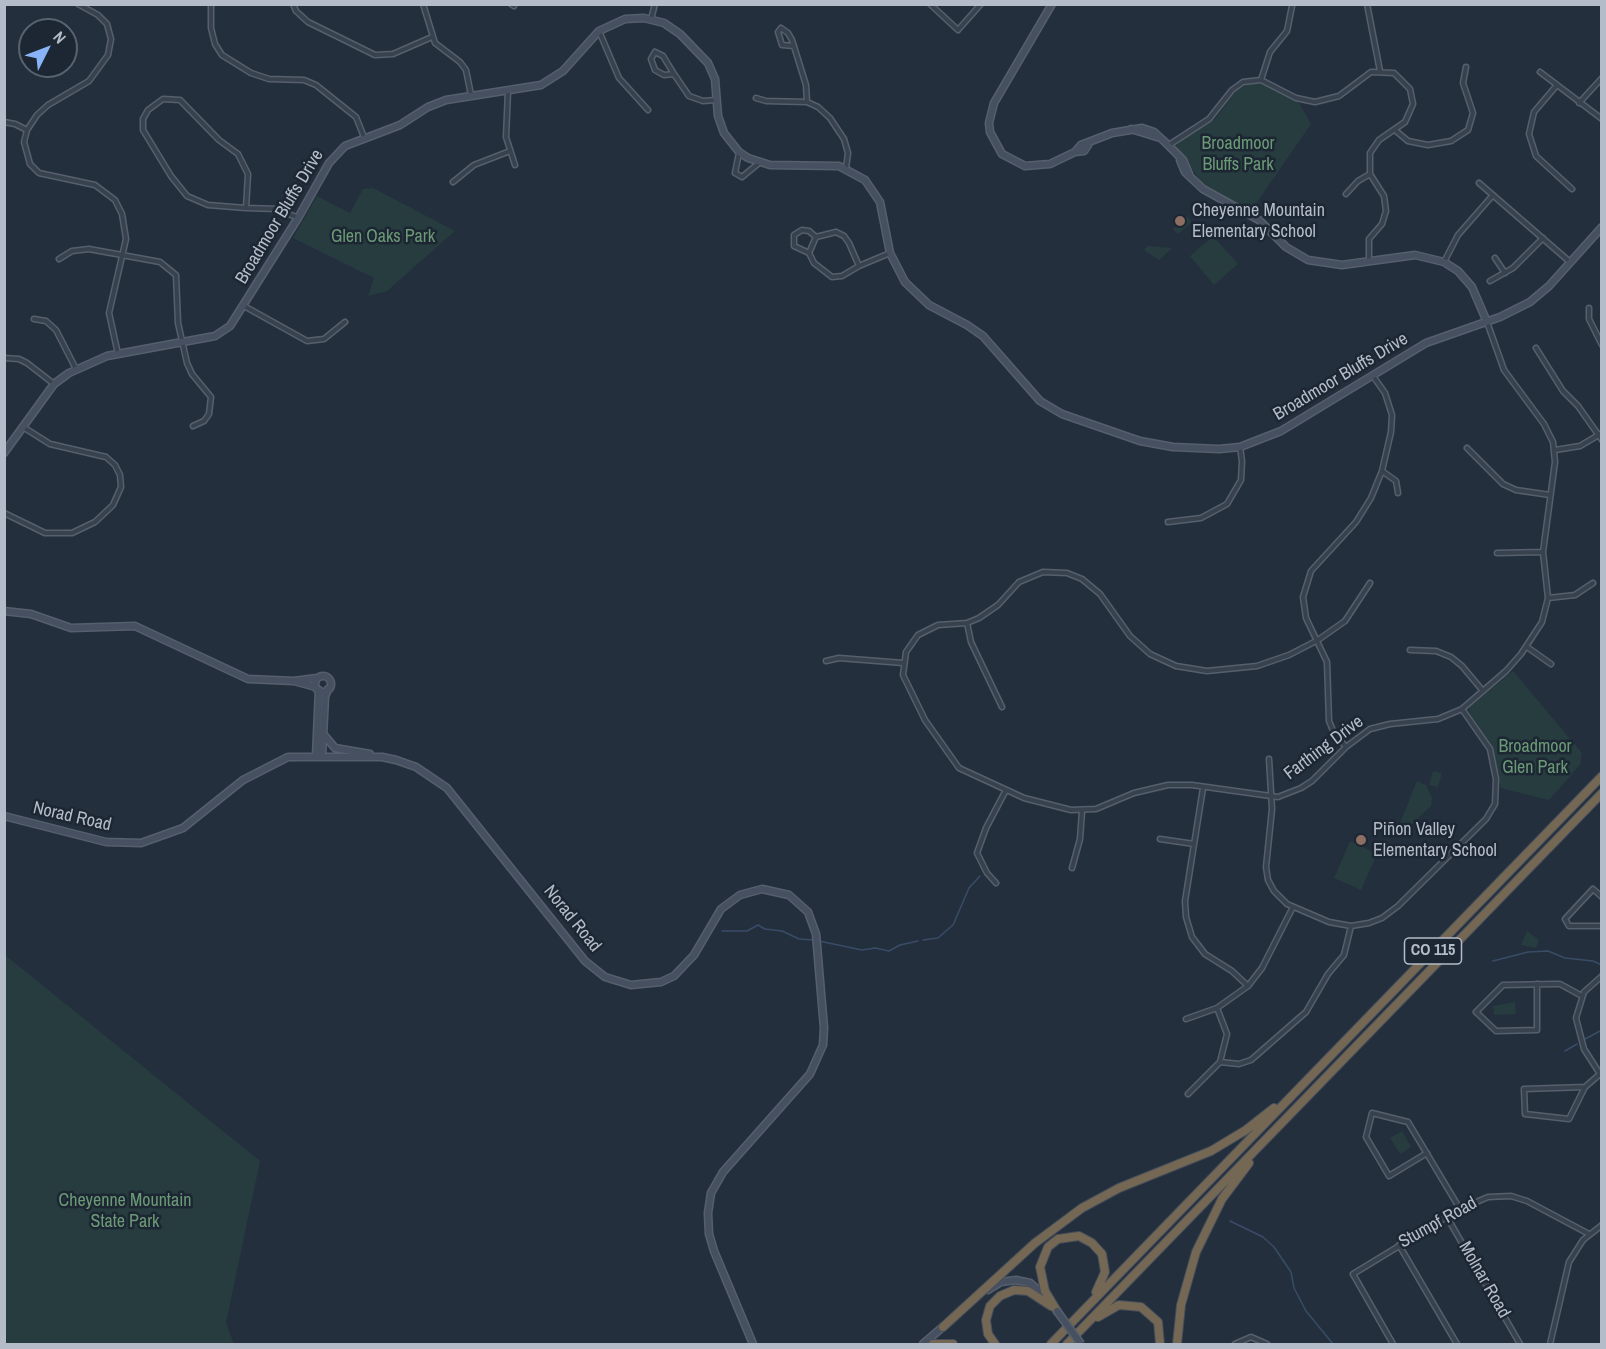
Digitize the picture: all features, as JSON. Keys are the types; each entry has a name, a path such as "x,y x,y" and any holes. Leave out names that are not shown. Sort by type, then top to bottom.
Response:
{"highway":[{"name":"CO 115","path":"1048,1344 1073,1321 1602,776"},
{"name":"CO 115","path":"1068,1343 1602,793"},
{"path":"943,1327 982,1289 1065,1219 1119,1188 1195,1159 1222,1145 1258,1121 1310,1077"},
{"path":"1177,1344 1186,1283 1196,1251 1215,1210 1239,1174 1313,1090"},
{"path":"1057,1311 1042,1283 1041,1262 1048,1247 1054,1241 1066,1236 1080,1236 1092,1243 1102,1254 1105,1272 1100,1286 1073,1321"},
{"path":"995,1344 986,1327 987,1312 995,1300 1007,1292 1028,1291 1057,1311"},
{"path":"1080,1330 1112,1308 1134,1304 1147,1310 1158,1322 1160,1344"},
{"path":"933,1344 953,1344"}],"street":[{"path":"78,4 98,15 107,24 111,39 108,55 89,81 48,105 27,130 24,142 30,164 39,173 54,178 83,181 106,191 115,200 125,226 124,256 109,313 117,354"},
{"path":"211,4 211,28 215,44 222,55 251,74 269,79 304,80 316,85 357,117 364,137"},
{"path":"293,4 296,11 308,22 375,55 393,54 432,37"},
{"path":"423,4 432,37 442,50 464,65 471,95"},
{"path":"655,4 651,19 673,28 708,63 715,79 724,134 739,152 759,163 829,165 846,168 848,153 844,139 825,112 807,102 765,101 756,98"},
{"path":"930,4 957,30 981,4"},
{"path":"1052,4 994,103 989,123 990,132 1002,154 1025,166 1050,164 1076,152 1081,146 1112,133 1136,127 1148,129 1169,146 1179,160 1183,160 1189,174 1209,194 1259,220 1286,247 1308,260 1342,265 1415,255 1444,262 1458,271 1472,286 1504,370 1548,431 1555,450 1580,446 1601,436 1578,406 1563,392 1536,348"},
{"path":"1367,4 1380,70"},
{"path":"1262,80 1266,60 1287,31 1292,6"},
{"name":"Broadmoor Bluffs Drive","path":"4,453 54,384 76,369 117,354 182,343 215,336 222,332 244,306 334,156 345,146 399,125 436,103 471,95 541,85 573,61 599,31 625,19 651,19"},
{"path":"794,46 782,45 777,32 781,28 788,33 794,46 806,85 807,102"},
{"path":"599,31 619,78 648,110"},
{"path":"674,74 664,75 655,70 651,59 655,52 663,56 688,96 703,101 717,100"},
{"path":"1396,131 1408,141 1428,146 1451,141 1468,130 1473,113 1463,83 1466,67"},
{"path":"1169,146 1209,119 1237,86 1262,80 1290,96 1315,102 1339,96 1365,74 1380,70 1401,77 1412,96 1409,116 1396,131 1373,147 1368,159 1370,174 1384,196 1386,211 1382,224 1369,239 1369,261"},
{"path":"1540,72 1602,119"},
{"path":"1579,103 1602,78"},
{"path":"1557,85 1534,112 1529,134 1536,156 1572,189"},
{"path":"508,91 506,137 515,165"},
{"path":"246,208 248,174 238,154 219,140 180,100 163,99 148,110 143,119 143,130 178,187 187,196 208,205 246,208 278,209 298,218"},
{"path":"4,122 27,130"},
{"path":"453,182 474,165 510,151"},
{"path":"739,152 735,173 742,177 759,163"},
{"name":"Broadmoor Bluffs Drive","path":"846,168 865,180 878,197 890,253 900,275 923,300 983,336 1028,390 1053,409 1140,441 1198,449 1240,447 1298,423 1426,344 1487,322 1530,302 1602,227"},
{"path":"1346,194 1358,181 1370,174"},
{"path":"1479,183 1570,262"},
{"path":"1444,262 1458,235 1493,195"},
{"path":"816,237 809,231 802,230 794,235 794,246 809,253 814,263 832,277 842,276 890,253"},
{"path":"816,237 836,232 844,236 859,266"},
{"path":"809,253 816,237"},
{"path":"1490,281 1523,259 1543,238"},
{"path":"59,259 80,249 160,262 176,275 177,309 182,343 192,374 211,397 209,414 204,421 193,426"},
{"path":"1495,258 1505,273"},
{"path":"244,306 307,341 324,339 345,322"},
{"path":"1589,308 1589,319 1602,345"},
{"path":"34,319 46,321 56,330 76,369"},
{"path":"4,358 19,359 27,363 54,384"},
{"path":"1346,747 1334,733 1329,720 1328,669 1318,640 1304,612 1305,583 1316,564 1356,522 1371,498 1382,471 1391,432 1392,415 1384,393 1373,376"},
{"path":"4,513 45,532 72,533 86,528 113,505 121,487 115,465 106,457 50,444 23,427"},
{"path":"1168,522 1201,518 1227,504 1235,493 1242,473 1240,447"},
{"path":"1467,448 1503,484 1516,490 1550,495"},
{"name":"Farthing Drive","path":"903,663 905,680 912,696 951,759 970,775 1041,804 1082,810 1103,807 1151,787 1176,784 1272,798 1301,788 1346,747 1377,727 1438,719 1462,709 1510,667 1527,647 1542,622 1548,598 1543,552 1555,450"},
{"path":"1382,471 1396,481 1398,493"},
{"path":"1497,553 1543,552"},
{"path":"826,661 839,657 903,663 909,646 923,631 938,625 967,622 989,613 1023,579 1043,572 1058,572 1074,575 1089,584 1100,594 1137,643 1159,659 1176,666 1207,671 1240,669 1280,659 1318,640 1345,621 1370,583"},
{"path":"1548,598 1575,595 1593,583"},
{"path":"4,611 32,614 71,628 135,626 248,679 294,681 323,676 329,679 319,756"},
{"path":"967,622 971,642 1002,707"},
{"path":"1527,647 1551,664"},
{"path":"1410,650 1436,651 1451,657 1462,666 1483,692"},
{"path":"317,678 319,756"},
{"path":"294,681 318,689 328,689"},
{"path":"1269,759 1272,798 1267,874 1274,891 1293,907 1329,922 1351,926 1376,921 1393,911 1493,810 1497,792 1492,757 1484,738 1462,709"},
{"path":"323,733 335,748 382,757"},
{"name":"Norad Road","path":"4,816 106,842 122,844 153,840 194,821 243,780 268,765 288,757 382,757 416,767 447,788 595,971 618,982 645,986 674,976 694,955 721,909 730,901 750,891 769,890 789,895 808,912 817,940 824,1036 818,1060 805,1081 723,1172 714,1185 708,1206 711,1241 753,1344"},
{"path":"1203,787 1185,909 1190,931 1205,954 1232,971 1248,986"},
{"path":"996,883 987,873 977,853 986,828 1006,790"},
{"path":"1072,868 1080,839 1082,810"},
{"path":"1160,838 1194,844"},
{"path":"1602,897 1593,889 1565,919 1569,926 1602,926"},
{"path":"1186,1019 1217,1008 1248,986 1262,968 1293,907"},
{"path":"1220,1062 1239,1064 1251,1060 1296,1023 1344,955 1351,926"},
{"path":"1585,1087 1524,1089 1525,1114 1569,1119 1585,1087 1601,1075 1586,1054 1578,1032 1577,1014 1582,996 1602,976"},
{"path":"1537,984 1537,1030 1496,1031 1476,1012 1503,985 1537,984 1563,985 1582,996"},
{"path":"1188,1094 1220,1062 1227,1034 1217,1008"},
{"path":"1427,1153 1389,1176 1366,1137 1372,1113 1408,1122 1427,1153 1460,1209"},
{"name":"Stumpf Road","path":"1393,1344 1354,1278 1356,1270 1460,1209 1488,1197 1510,1196 1527,1202 1589,1234"},
{"name":"Molnar Road","path":"1447,1217 1520,1344"},
{"path":"1550,1344 1566,1270 1575,1250 1589,1234 1602,1225"},
{"path":"1399,1245 1457,1344"},
{"path":"923,1344 989,1288 1008,1281 1022,1281 1035,1286 1081,1344"},
{"path":"1235,1344 1251,1337 1267,1344"}],"green space":[{"name":"Broadmoor Bluffs Park","path":"1250,83 1265,84 1299,103 1311,124 1251,211 1203,184 1175,147 1185,137 1215,119 1236,91"},
{"name":"Glen Oaks Park","path":"373,188 455,231 387,291 368,296 374,278 293,238 317,196 350,213 363,189"},
{"path":"1187,216 1192,222 1178,234 1173,229"},
{"path":"1213,236 1238,264 1214,285 1190,256"},
{"path":"1148,246 1172,248 1159,260 1144,250"},
{"name":"Broadmoor Glen Park","path":"1513,671 1582,753 1580,765 1549,800 1501,788 1493,749 1469,712 1470,707"},
{"path":"1433,771 1442,773 1438,787 1429,785"},
{"path":"1417,781 1426,785 1432,798 1431,806 1403,833 1399,832 1398,828"},
{"path":"1350,841 1377,854 1361,890 1334,878"},
{"path":"1527,931 1539,940 1536,948 1521,945"},
{"name":"Cheyenne Mountain State Park","path":"5,955 260,1161 226,1323 234,1344 5,1344"},
{"path":"1515,1002 1516,1014 1494,1015 1493,1006"},
{"path":"1402,1131 1411,1147 1400,1154 1390,1138"}],"waterway":[{"path":"923,940 938,938 953,925 969,888 980,876"},
{"path":"722,931 747,931 758,925 765,929 782,931 799,939 814,940"},
{"path":"819,941 862,950 875,948 889,951 900,945 918,941"},
{"path":"1493,961 1528,952 1548,951 1565,958 1593,961 1602,965"},
{"path":"1585,1039 1602,1030"},
{"path":"1565,1051 1577,1044"},
{"path":"1230,1221 1263,1237 1274,1247 1291,1272 1294,1288 1306,1311 1333,1344"}],"place":[{"name":"Cheyenne Mountain Elementary School","path":"1180,221"},
{"name":"Piñon Valley Elementary School","path":"1361,840"}]}
